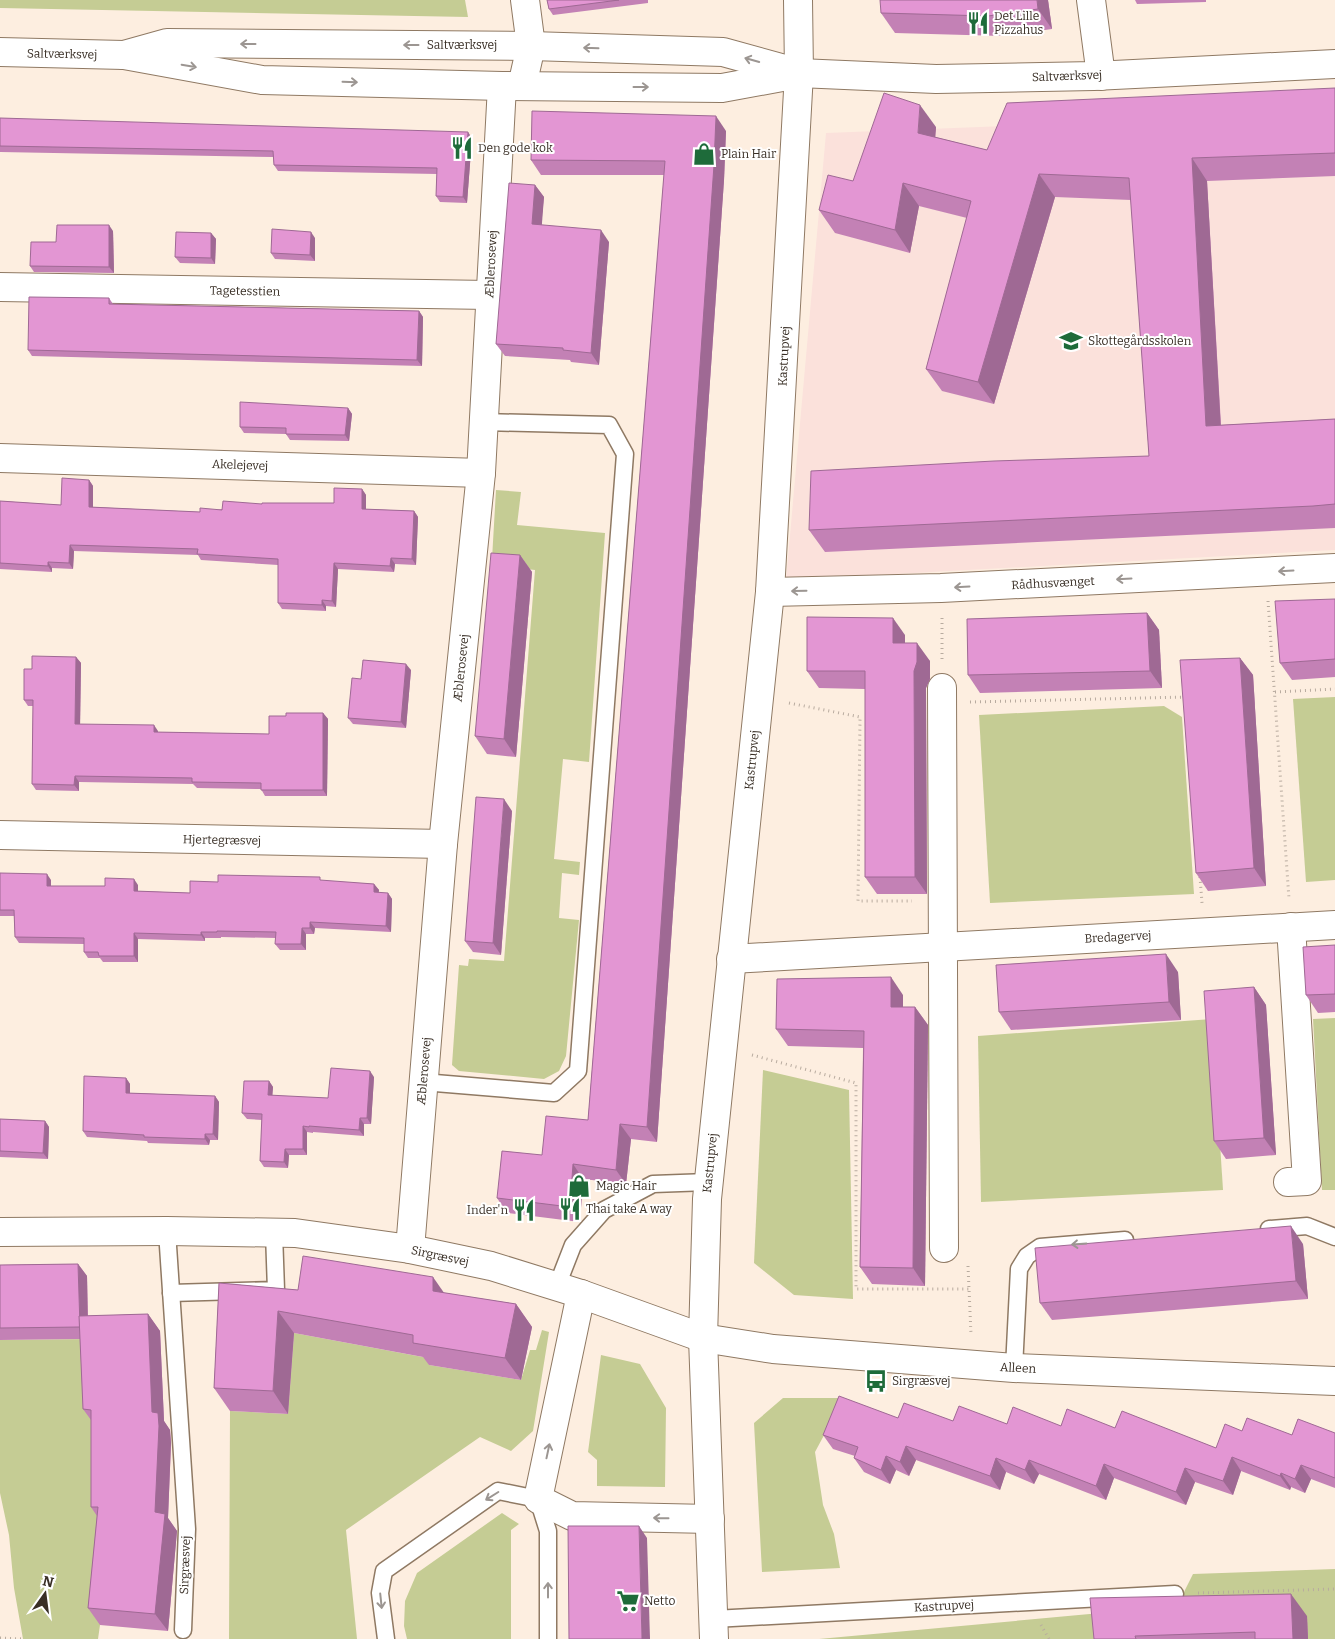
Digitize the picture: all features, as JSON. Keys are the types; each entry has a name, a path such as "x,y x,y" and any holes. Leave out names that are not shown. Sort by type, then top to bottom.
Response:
{"street":[{"path":"525,0 531,46"},
{"name":"Kastrupvej","path":"714,1629 703,1338 708,1182 770,592 799,73 798,0"},
{"path":"1091,0 1101,76"},
{"name":"Saltværksvej","path":"124,55 167,43 531,46 724,52 799,73 936,79 1101,76 1335,64"},
{"name":"Æblerosevej","path":"410,1249 443,844 481,472 489,295 512,86 531,46"},
{"name":"Saltværksvej","path":"0,52 124,55 262,80 512,86 722,88 799,73"},
{"name":"Tagetesstien","path":"0,287 489,295"},
{"name":"Akelejevej","path":"0,458 481,472"},
{"name":"Rådhusvænget","path":"770,592 941,588 1335,568"},
{"path":"942,695 944,1248"},
{"name":"Hjertegræsvej","path":"0,835 443,844"},
{"name":"Bredagervej","path":"731,959 1335,925"},
{"path":"1288,1182 1307,1181 1291,927"},
{"name":"Sirgræsvej","path":"0,1232 167,1231 274,1233 410,1249 491,1266 569,1290 703,1338"},
{"path":"569,1290 538,1499 572,1516 710,1519"},
{"name":"Alleen","path":"703,1338 773,1350 1014,1368 1335,1381"}],"lane":[{"path":"423,1082 554,1093 578,1071 625,454 609,426 483,422"},
{"path":"569,1290 573,1245 604,1210 653,1184 708,1182"},
{"path":"1257,1230 1307,1226 1335,1237"},
{"name":"Sirgræsvej","path":"167,1231 187,1530 183,1630"},
{"path":"171,1293 276,1290 274,1233"},
{"path":"1014,1368 1019,1269 1027,1256 1040,1247 1139,1239"},
{"path":"386,1639 380,1593 384,1571 498,1491 538,1499 548,1532 548,1639"},
{"name":"Kastrupvej","path":"714,1629 1175,1594"}],"path":[{"path":"1266,572 1291,927"},
{"path":"941,588 942,695 1187,697 1188,707"},
{"path":"1275,692 1335,689"},
{"path":"759,697 860,717 858,901 944,902"},
{"path":"1200,873 1204,932"},
{"path":"722,1048 856,1082 856,1289 969,1289"},
{"path":"944,1248 967,1251 972,1365"},
{"path":"1175,1594 1335,1589"},
{"path":"0,1638 24,1639"}],"shaded area":[{"name":"Skottegårdsskolen","path":"1335,113 1335,550 786,580 826,133"}],"green space":[{"path":"0,0 465,0 468,17 0,8"},
{"path":"496,490 521,492 517,525 605,533 589,762 563,759 554,859 580,862 579,875 562,873 559,918 579,920 566,1056 559,1071 544,1079 459,1071 452,1065 459,965 468,966 469,959 504,961 535,570 502,566 492,559"},
{"path":"1335,697 1335,880 1306,882 1293,699"},
{"path":"1164,706 1182,717 1194,894 990,903 979,715"},
{"path":"1335,1018 1335,1190 1322,1190 1313,1019"},
{"path":"1212,1019 1223,1190 981,1202 978,1036"},
{"path":"763,1070 849,1090 853,1299 794,1295 754,1263"},
{"path":"542,1330 549,1332 533,1431 511,1451 480,1437 346,1530 357,1639 229,1639 230,1411 288,1414 294,1333 428,1358 429,1365 521,1380 530,1350 536,1350"},
{"path":"88,1339 110,1525 98,1639 23,1639 14,1588 9,1535 0,1493 0,1340"},
{"path":"601,1355 640,1364 666,1408 665,1487 597,1486 597,1460 588,1452"},
{"path":"783,1398 844,1398 815,1452 823,1505 834,1534 840,1568 762,1572 754,1423"},
{"path":"502,1513 519,1524 511,1530 511,1639 407,1639 404,1626 405,1601 417,1573"},
{"path":"1335,1569 1335,1639 819,1639 1177,1606 1193,1574"}],"building":[{"path":"547,0 619,0 549,9"},
{"path":"880,0 1037,0 1038,9 988,16 881,13"},
{"path":"1335,88 1335,153 1192,158 1206,426 1335,419 1335,504 809,530 811,471 994,461 1149,456 1129,178 1039,174 978,382 926,369 971,201 903,183 895,230 819,210 828,175 853,181 884,93 920,105 918,133 987,150 1007,103"},
{"path":"532,111 716,116 647,1127 620,1124 616,1170 573,1164 570,1207 497,1198 502,1151 542,1155 546,1116 588,1120 665,161 531,160"},
{"path":"0,118 468,132 463,197 436,196 437,168 274,165 273,151 0,146"},
{"path":"509,183 535,185 532,224 601,230 591,353 563,350 563,348 496,344"},
{"path":"57,225 109,225 109,267 30,266 31,242 56,242"},
{"path":"272,229 311,232 310,255 271,253"},
{"path":"176,232 211,233 211,258 175,257"},
{"path":"29,297 109,298 109,304 419,311 417,360 28,350"},
{"path":"240,402 348,408 345,435 286,434 286,428 240,427"},
{"path":"62,478 89,480 89,507 200,512 200,508 222,510 223,501 262,504 334,503 334,488 362,489 362,509 414,511 412,559 391,558 390,566 334,563 332,601 322,600 322,605 278,603 278,559 197,554 198,549 70,545 69,563 48,562 48,566 0,563 0,501 61,505"},
{"path":"491,553 520,555 504,739 475,736"},
{"path":"1335,599 1335,659 1280,663 1275,601"},
{"path":"1147,613 1150,671 968,675 967,619"},
{"path":"807,617 893,618 893,643 917,643 917,662 914,671 915,877 865,877 865,671 807,671"},
{"path":"32,656 76,657 75,724 154,725 154,732 269,734 269,716 286,716 286,713 323,713 323,790 261,790 261,783 192,782 192,778 75,776 74,785 32,784 33,700 24,700 24,669 32,669"},
{"path":"1240,658 1254,868 1196,873 1180,660"},
{"path":"363,660 406,664 401,722 348,718 352,678 361,679"},
{"path":"476,797 504,799 493,943 465,941"},
{"path":"0,873 47,874 47,886 105,886 105,878 134,879 134,891 190,893 190,881 218,882 218,875 320,877 320,880 374,884 374,892 388,893 386,926 310,922 310,928 302,928 301,944 275,944 276,932 217,931 201,932 201,935 134,933 134,956 99,956 98,952 84,952 84,938 15,937 14,910 0,910"},
{"path":"1335,945 1335,994 1306,995 1303,947"},
{"path":"1166,954 1169,1002 999,1012 996,965"},
{"path":"891,977 891,1007 915,1007 913,1268 860,1267 864,1031 776,1029 777,979"},
{"path":"1254,987 1264,1138 1214,1141 1204,991"},
{"path":"331,1068 370,1071 367,1118 360,1118 359,1130 303,1126 303,1149 285,1149 284,1162 260,1161 262,1114 242,1113 244,1081 269,1081 268,1095 328,1098"},
{"path":"84,1076 126,1078 126,1093 215,1096 213,1134 205,1134 205,1139 144,1137 144,1135 83,1131"},
{"path":"0,1119 45,1121 43,1153 0,1151"},
{"path":"1291,1226 1296,1281 1040,1303 1035,1248"},
{"path":"303,1256 433,1277 433,1291 516,1304 505,1358 413,1343 413,1335 278,1311 273,1391 214,1388 219,1283 298,1290"},
{"path":"78,1264 80,1327 0,1328 0,1265"},
{"path":"148,1314 152,1412 158,1413 159,1426 155,1512 165,1514 155,1614 88,1608 98,1507 91,1507 91,1410 83,1409 79,1316"},
{"path":"839,1396 898,1418 904,1403 953,1421 959,1406 1007,1424 1013,1407 1061,1426 1067,1409 1115,1428 1122,1411 1216,1448 1225,1424 1242,1431 1247,1418 1292,1435 1298,1419 1335,1433 1335,1478 1301,1465 1295,1479 1281,1473 1280,1476 1232,1457 1223,1481 1185,1468 1176,1492 1104,1464 1096,1486 1029,1460 1025,1470 996,1458 990,1476 906,1446 900,1462 886,1456 881,1470 854,1458 858,1447 823,1435"},
{"path":"568,1526 639,1526 642,1639 569,1639"},
{"path":"1291,1594 1293,1639 1255,1639 1255,1632 1135,1636 1136,1639 1094,1639 1090,1598"}],"place":[{"name":"Det Lille Pizzahus","path":"978,23"},
{"name":"Den gode kok","path":"462,148"},
{"name":"Plain Hair","path":"704,154"},
{"name":"Skottegårdsskolen","path":"1071,341"},
{"name":"Magic Hair","path":"579,1186"},
{"name":"Thai take A way","path":"570,1209"},
{"name":"Inder'n","path":"524,1210"},
{"name":"Sirgræsvej","path":"876,1381"},
{"name":"Netto","path":"628,1601"}]}
